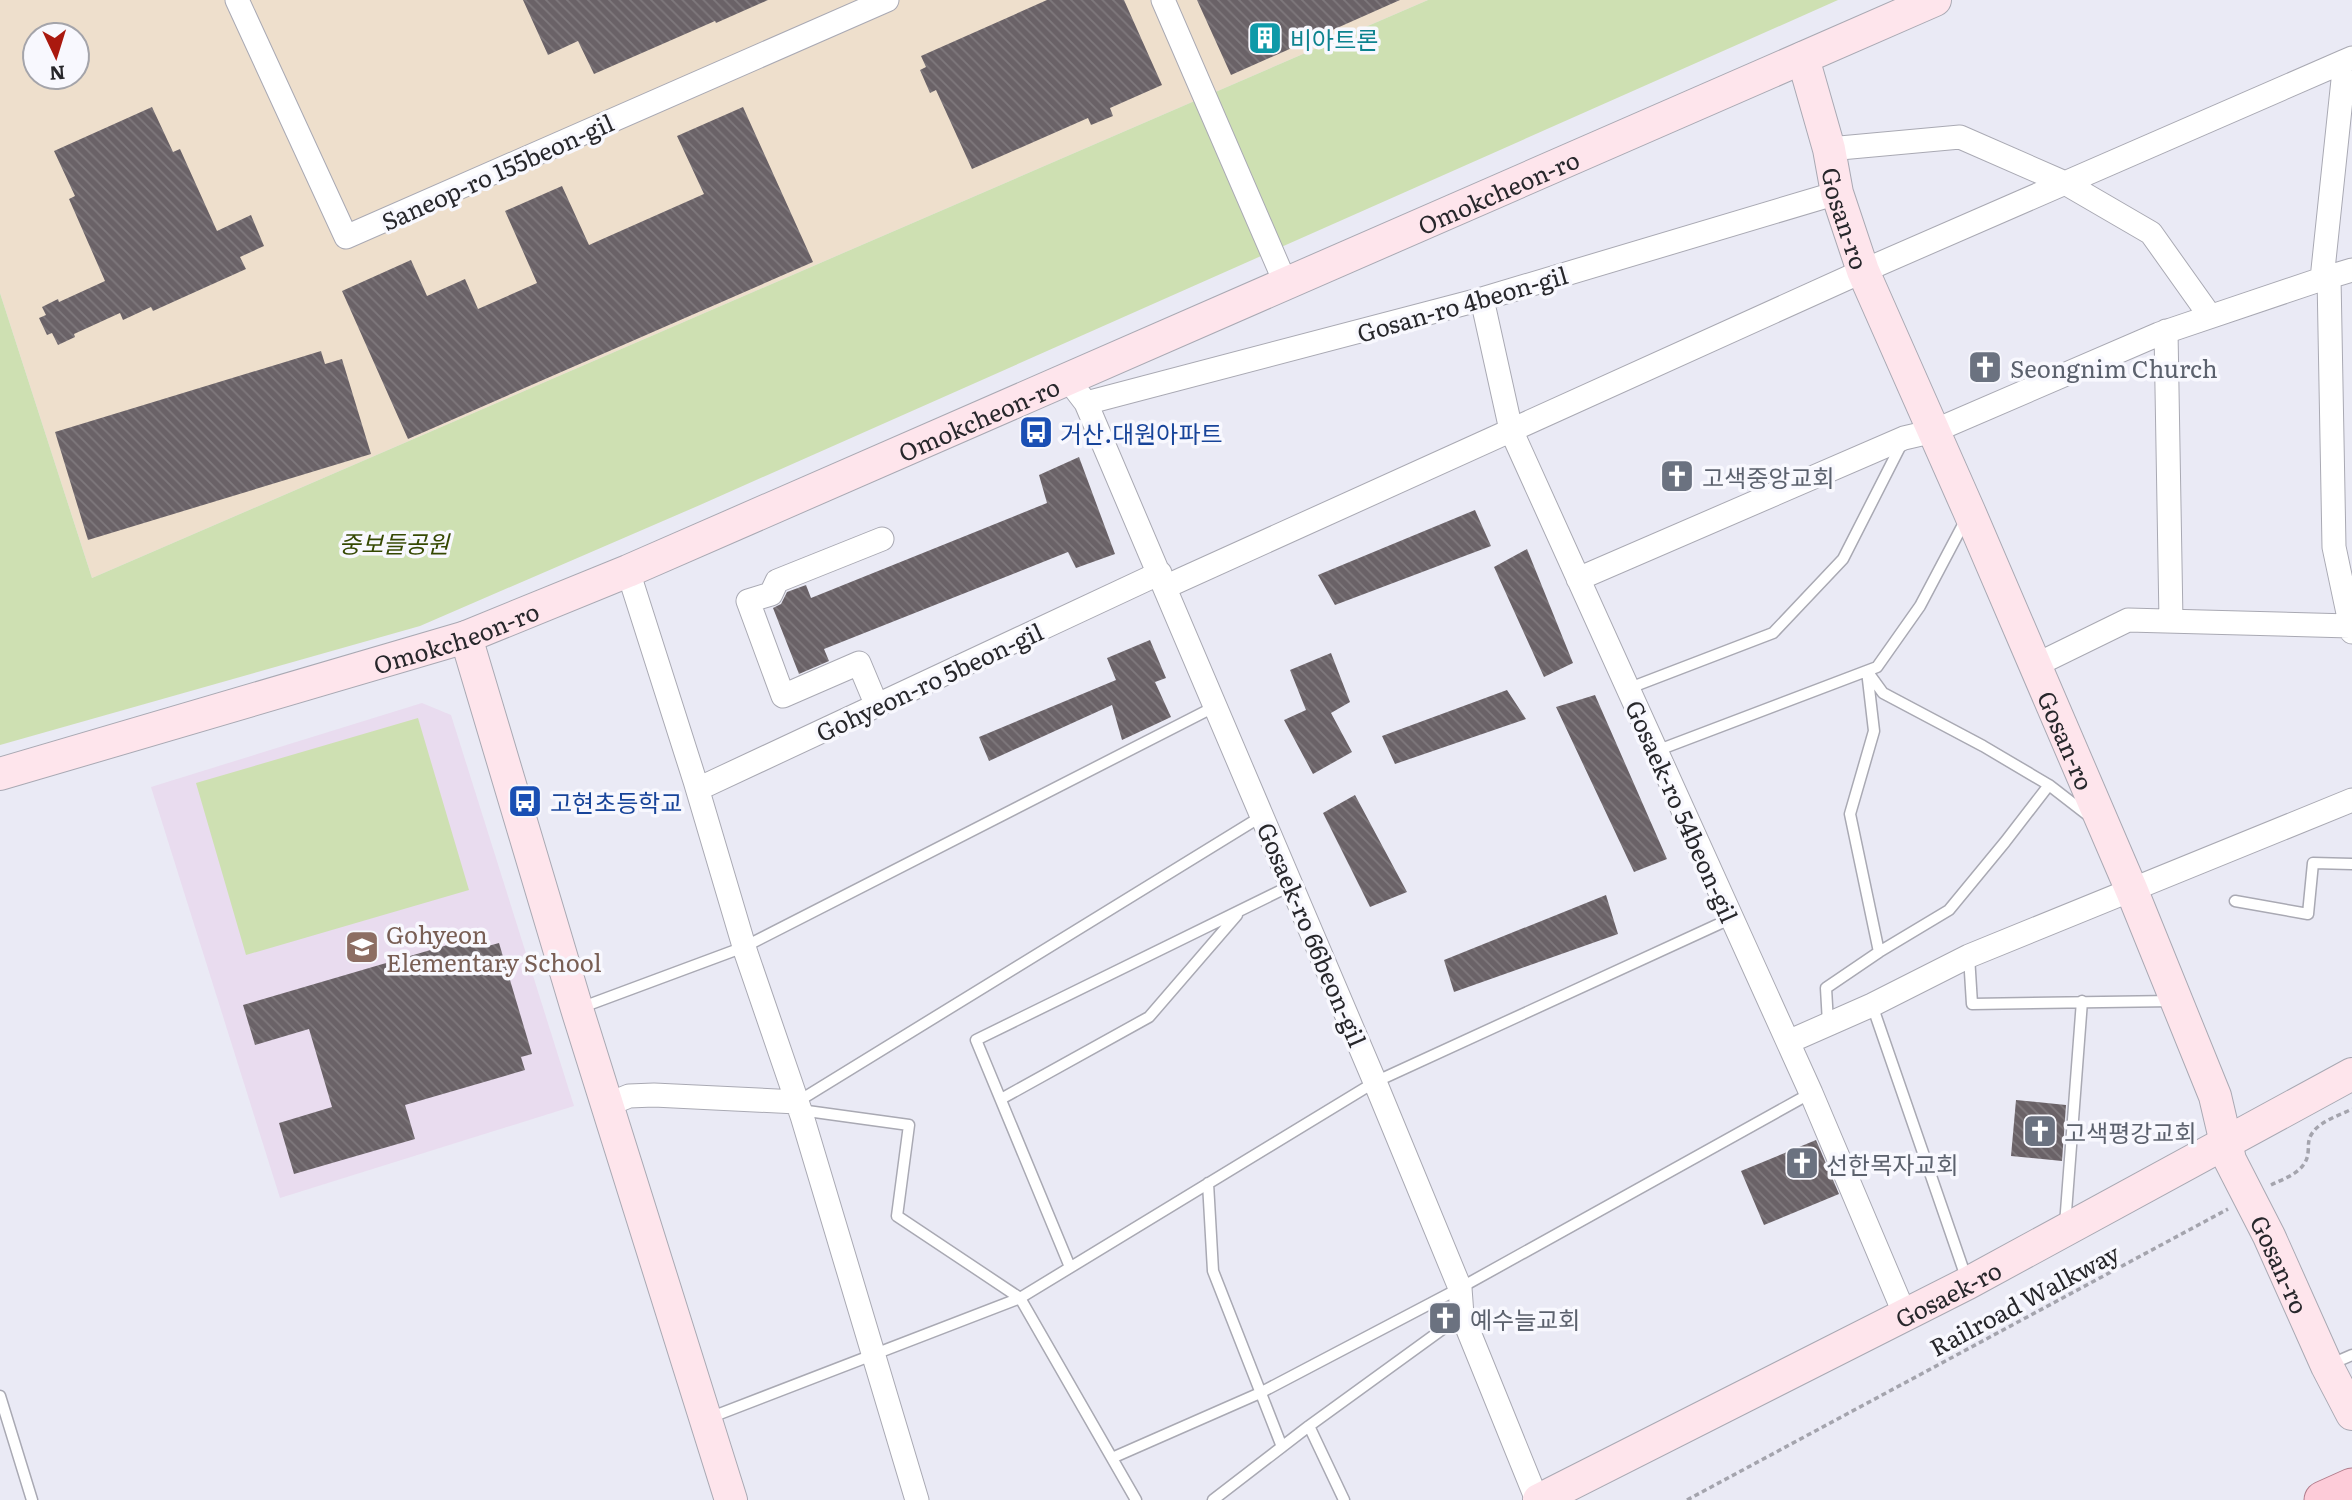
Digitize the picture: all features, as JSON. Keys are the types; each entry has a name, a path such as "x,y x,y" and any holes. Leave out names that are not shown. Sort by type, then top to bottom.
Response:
{"main road":[{"path":"2323,1500 2352,1488"}],"street":[{"name":"Saneop-ro 155beon-gil","path":"237,0 346,237 887,0"},
{"path":"1163,0 1285,282"},
{"name":"Omokcheon-ro","path":"0,774 466,637 628,570 1935,0"},
{"name":"Gosan-ro","path":"1803,58 1829,149 1837,193 1919,434 1969,511 2177,1001 2215,1096 2230,1160 2262,1191 2340,1361 2352,1414"},
{"path":"2036,665 2128,620 2351,629 2334,547 2342,449 2326,278 2349,59"},
{"name":"Gohyeon-ro 5beon-gil","path":"698,789 877,706 1511,430 1863,271 2349,59"},
{"path":"1829,149 1960,137 2065,183 2151,233 2210,316"},
{"name":"Gosan-ro 4beon-gil","path":"1086,403 1482,299 1837,193"},
{"path":"1578,579 2166,331 2352,270"},
{"name":"Gosaek-ro 54beon-gil","path":"1482,299 1511,430 1811,1093 1905,1315"},
{"path":"2166,331 2171,621"},
{"name":"Gosaek-ro 66beon-gil","path":"1066,377 1086,403 1375,1082 1460,1288 1462,1315 1538,1500"},
{"path":"877,706 859,663 783,696 743,610 748,601 771,594 776,581 881,539"},
{"path":"628,570 698,789 744,947 798,1106 917,1500"},
{"path":"466,637 577,1009 731,1500"},
{"path":"1788,1042 1872,1005 1969,956 2352,800"},
{"name":"Gosaek-ro","path":"1538,1500 1968,1283 2352,1074"},
{"path":"607,1105 629,1096 654,1095 798,1106"}],"lane":[{"path":"1628,689 1773,633 1843,559 1919,434"},
{"path":"1656,751 1877,667 1920,606 1969,511"},
{"path":"1867,671 1883,693 1983,746 2049,785 2105,829"},
{"path":"1867,671 1874,731 1850,814 1879,952"},
{"path":"577,1009 744,947 1216,706"},
{"path":"1828,1023 1826,988 1949,910 2049,785"},
{"path":"798,1106 1262,816"},
{"path":"2235,901 2308,914 2313,863 2352,864"},
{"path":"1070,1267 976,1040 1292,885"},
{"path":"1000,1099 1150,1017 1241,910"},
{"path":"706,1419 1020,1297 1375,1082 1732,918"},
{"path":"1969,956 1972,1004 2177,1001"},
{"path":"2064,1231 2082,1001"},
{"path":"1872,1005 1968,1283"},
{"path":"1112,1458 1260,1393 1460,1288 1811,1093"},
{"path":"798,1106 909,1125 897,1216 1020,1297 1136,1500"},
{"path":"1208,1183 1213,1271 1282,1447"},
{"path":"1213,1500 1309,1426 1462,1315"},
{"path":"0,1396 32,1500"},
{"path":"1309,1426 1344,1500"}],"path":[{"name":"Railroad Walkway","path":"1687,1500 2297,1172 2305,1163 2308,1143 2315,1129 2352,1109"}],"shaded area":[{"path":"0,0 1428,0 92,578 0,293"},
{"name":"Gohyeon Elementary School","path":"422,703 451,715 574,1106 280,1198 151,787"}],"green space":[{"name":"중보들공원","path":"1428,0 1838,0 700,505 420,626 0,745 0,293 92,578"},
{"path":"418,718 469,890 246,955 196,783"}],"building":[{"path":"523,0 768,0 594,74 578,41 548,55"},
{"path":"1047,0 1124,0 1162,85 1110,108 1113,116 1091,125 1088,118 972,169 936,90 930,93 920,70 926,67 921,56"},
{"name":"비아트론","path":"1197,0 1400,0 1231,75"},
{"path":"152,107 173,152 180,149 217,231 251,215 264,246 240,257 246,269 153,311 151,307 123,320 120,313 74,334 75,337 58,345 52,333 47,335 39,318 46,315 42,307 105,281 69,199 75,196 54,151"},
{"path":"743,107 813,262 408,439 342,291 411,260 427,296 465,279 478,309 537,283 505,211 562,186 589,245 704,194 677,136"},
{"path":"321,351 325,364 342,359 371,454 88,540 55,432"},
{"path":"1079,457 1115,554 1076,568 1068,552 824,649 829,661 799,674 773,608 781,604 787,592 806,585 811,598 1047,503 1039,475"},
{"path":"1475,510 1491,546 1335,605 1318,575"},
{"path":"1527,549 1573,663 1544,677 1494,567"},
{"path":"1150,640 1166,678 1155,682 1171,717 1122,740 1112,705 989,761 979,737 1116,680 1107,658"},
{"path":"1331,653 1350,702 1331,713 1352,752 1313,774 1284,720 1306,710 1290,670"},
{"path":"1507,690 1526,719 1395,764 1382,736"},
{"path":"1595,695 1667,859 1634,872 1556,707"},
{"path":"1355,795 1407,892 1370,907 1323,813"},
{"path":"1606,895 1618,934 1454,992 1444,960"},
{"name":"Gohyeon Elementary School","path":"485,934 488,946 499,943 532,1054 521,1057 525,1070 405,1105 415,1139 294,1174 279,1123 332,1107 309,1029 255,1045 243,1005"},
{"name":"고색평강교회","path":"2016,1100 2066,1105 2062,1161 2011,1156"},
{"path":"1816,1140 1839,1194 1764,1225 1741,1171"}],"place":[{"name":"비아트론","path":"1265,38"},
{"name":"Seongnim Church","path":"1985,367"},
{"name":"거산.대원아파트","path":"1036,432"},
{"name":"고색중앙교회","path":"1677,476"},
{"name":"고현초등학교","path":"525,801"},
{"name":"Gohyeon Elementary School","path":"362,947"},
{"name":"고색평강교회","path":"2040,1131"},
{"name":"선한목자교회","path":"1802,1163"},
{"name":"예수늘교회","path":"1445,1318"}]}
